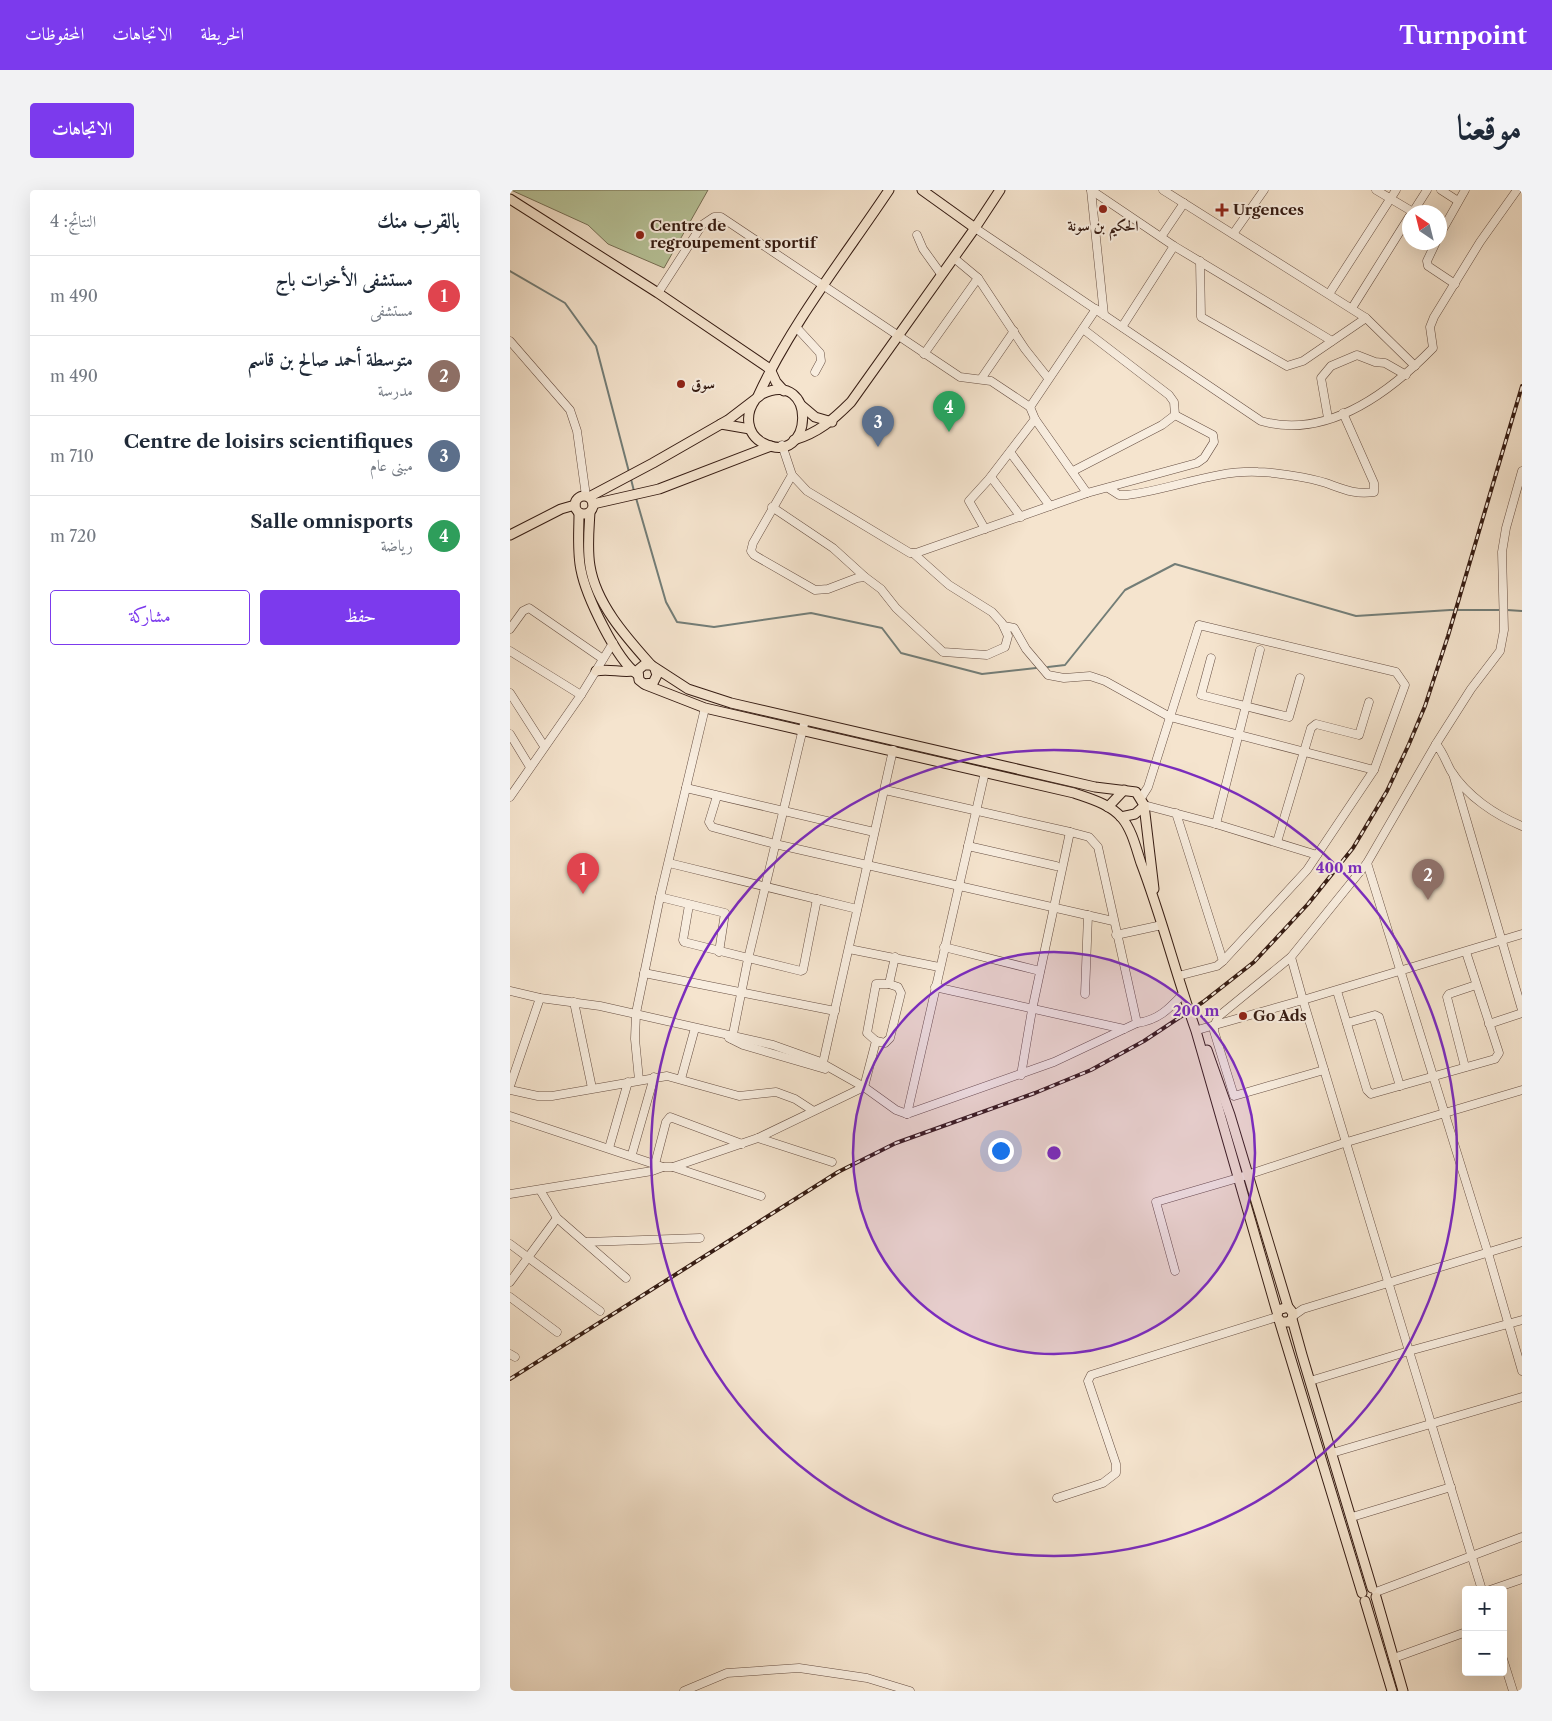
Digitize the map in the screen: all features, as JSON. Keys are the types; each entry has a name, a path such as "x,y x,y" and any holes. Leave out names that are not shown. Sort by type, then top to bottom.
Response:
{"main road":[{"path":"889,190 796,327 770,369 748,417 750,429 760,442 771,446 782,446 809,436 832,422 850,402 898,337 1000,190"},
{"path":"922,190 975,228"},
{"path":"510,199 658,293 770,369 776,382 784,391 794,396 815,418 832,422"},
{"path":"510,535 560,509 577,509 584,514 590,502 601,490 653,464 721,424 767,391 784,391"},
{"path":"794,440 804,424 801,405"},
{"path":"721,424 750,429"},
{"path":"771,446 658,489 590,502 578,498 581,570 586,588 620,657 635,672 639,680 646,685 706,708 1074,792 1108,807 1121,817 1128,828 1154,897 1183,994 1219,1101 1248,1174 1375,1592 1403,1691"},
{"path":"590,502 588,543 590,568 600,593 619,628 653,667 688,689 704,695 1095,787 1136,792 1143,803 1154,897"},
{"path":"596,671 605,669 635,672 644,665 653,667"},
{"path":"646,685 653,683 657,678 653,667"},
{"path":"1108,807 1124,790"},
{"path":"1121,817 1135,814 1143,803"},
{"path":"1178,976 1188,991 1201,1029 1238,1178 1278,1317 1392,1691"},
{"path":"1278,1317 1283,1307 1291,1312"},
{"path":"1278,1317 1286,1323 1291,1312"},
{"path":"1363,1597 1366,1588 1375,1592"},
{"path":"1363,1597 1372,1601 1375,1592"}],"street":[{"path":"1091,190 1174,246 1332,340"},
{"path":"1091,190 1104,314"},
{"path":"1163,190 1352,308 1366,318 1415,366"},
{"path":"1233,234 1264,190"},
{"path":"1376,190 1402,206"},
{"path":"1329,294 1396,190"},
{"path":"1417,205 1427,190"},
{"path":"1441,190 1458,200"},
{"path":"1447,222 1465,190"},
{"path":"975,228 1261,421 1272,424 1299,426 1343,413 1371,400 1406,374 1433,348 1430,339 1432,321 1480,242 1517,190"},
{"path":"1161,237 1184,203"},
{"path":"658,293 702,225 708,220 721,217 960,377 966,380 981,379 990,381 1030,408 1035,419 1087,493"},
{"path":"1352,308 1402,230"},
{"path":"917,235 923,250 941,274"},
{"path":"1122,327 1174,246"},
{"path":"1432,250 1427,260 1428,266 1455,284"},
{"path":"954,258 978,278 1048,378"},
{"path":"1200,262 1200,315 1207,322 1287,366 1303,361 1366,318"},
{"path":"924,354 978,278"},
{"path":"1030,408 1048,378 1096,309"},
{"path":"796,327 820,353 821,361 815,372"},
{"path":"1073,471 1169,422 1175,415 1174,402 1170,395 1083,329"},
{"path":"981,379 1014,331"},
{"path":"510,341 570,410 577,431 590,502"},
{"path":"1328,418 1320,378 1331,366 1358,355 1375,362 1385,363 1406,374"},
{"path":"1108,488 1116,494 1127,495 1206,478 1258,472 1326,483 1345,491 1361,494 1374,492 1374,483 1343,413"},
{"path":"913,553 1087,493 1189,466 1204,458 1214,442 1213,435 1175,415"},
{"path":"985,529 969,501 991,477 1035,419"},
{"path":"772,507 833,548 881,589 896,608 943,652 987,655 1001,650 1008,640 1004,626 992,612 948,585 913,553 903,550 808,491 792,475 782,446"},
{"path":"1010,452 1050,506"},
{"path":"1234,1096 1214,1026 1220,1016 1291,957 1367,863 1402,806 1436,744 1471,689 1500,651 1504,630 1502,568 1505,536 1522,471"},
{"path":"792,475 772,507 750,551 815,590 828,589 857,578 865,577"},
{"path":"991,477 1020,517"},
{"path":"510,629 513,618 526,608 529,608 603,659"},
{"path":"1178,976 1217,966 1307,870 1374,770 1405,685 1396,672 1199,625 1143,803 1317,855"},
{"path":"1004,626 1014,628 1026,649 1048,675 1064,678 1090,676 1105,681 1170,717 1374,770"},
{"path":"510,797 581,695 613,643"},
{"path":"1216,824 1240,736 1260,650"},
{"path":"510,651 581,695"},
{"path":"1211,658 1202,695 1289,717 1300,678"},
{"path":"510,693 544,746"},
{"path":"1277,842 1311,728 1316,724 1359,735 1369,702"},
{"path":"639,1080 635,1040 636,1013 660,897 706,708"},
{"path":"732,1038 748,960 767,887 775,844 805,720"},
{"path":"510,734 530,767"},
{"path":"1436,744 1452,772 1522,1011 1489,1024"},
{"path":"824,1067 893,750"},
{"path":"907,1114 985,772"},
{"path":"1452,772 1487,808 1504,819 1522,826"},
{"path":"510,781 515,790"},
{"path":"686,788 874,832"},
{"path":"885,790 1089,836 1098,847 1137,1024"},
{"path":"717,796 709,822 711,826 775,844 1113,921"},
{"path":"1176,813 1223,961"},
{"path":"1022,1074 1032,1010 1070,832"},
{"path":"968,846 1056,866"},
{"path":"668,863 857,909"},
{"path":"1367,863 1488,1252 1522,1371"},
{"path":"660,897 725,913 719,952"},
{"path":"689,905 683,941 748,960 802,971 817,899"},
{"path":"1084,994 1088,915"},
{"path":"1116,934 1162,925"},
{"path":"1201,1029 1337,991 1522,934"},
{"path":"944,947 1040,971"},
{"path":"849,949 939,968"},
{"path":"1337,991 1368,1092 1372,1094 1495,1059 1499,1056 1466,952"},
{"path":"889,984 894,957"},
{"path":"1291,957 1408,1351 1432,1423 1481,1586"},
{"path":"644,973 835,1011"},
{"path":"876,984 889,984 901,990 888,1041 884,1043 867,1033 876,984"},
{"path":"1465,1067 1446,998 1449,994 1476,985"},
{"path":"935,987 1124,1029"},
{"path":"510,991 540,998 636,1013 732,1038 772,1045 824,1067 864,1087 896,1110 907,1114 1080,1052 1124,1029 1151,1021 1163,1014 1183,994"},
{"path":"510,1086 540,998"},
{"path":"574,1002 592,1088"},
{"path":"1347,1023 1375,1015 1379,1017 1400,1086"},
{"path":"681,1079 695,1028"},
{"path":"864,1087 876,1040"},
{"path":"1219,1101 1324,1070"},
{"path":"510,1090 546,1097 667,1076 739,1096 776,1092 795,1099 812,1110"},
{"path":"632,1154 654,1077"},
{"path":"608,1148 628,1082"},
{"path":"673,1167 758,1138 812,1110 864,1087"},
{"path":"1176,1271 1156,1202 1238,1178 1346,1142 1522,1090"},
{"path":"510,1116 632,1154 655,1164 673,1167 761,1196"},
{"path":"655,1164 666,1122 670,1117 742,1144"},
{"path":"758,1138 832,1162"},
{"path":"510,1194 652,1171 663,1166"},
{"path":"540,1190 557,1218 626,1278"},
{"path":"510,1282 557,1218"},
{"path":"586,1242 700,1238"},
{"path":"1291,1312 1522,1242"},
{"path":"510,1244 530,1257 600,1311"},
{"path":"510,1297 556,1332"},
{"path":"1057,1498 1103,1483 1116,1472 1116,1464 1088,1381 1091,1374 1278,1317"},
{"path":"1310,1380 1522,1320"},
{"path":"1332,1453 1522,1396"},
{"path":"1352,1517 1451,1487"},
{"path":"1375,1592 1522,1536"},
{"path":"1502,1586 1522,1579"},
{"path":"1394,1658 1462,1633"},
{"path":"684,1691 727,1673 799,1668 867,1678 910,1691"},
{"path":"1507,1672 1513,1691"}],"green space":[{"name":"Centre de regroupement sportif","path":"511,190 708,190 664,268 608,244 588,225"}],"waterway":[{"path":"510,271 565,303 596,346 629,472"},
{"path":"631,479 634,491"},
{"path":"636,498 666,602 677,622 714,627 811,613 882,628 901,653 982,674 1036,668"},
{"path":"1048,667 1065,665 1125,590 1175,564 1356,616 1450,610 1502,610"},
{"path":"1507,610 1522,611"}],"railway":[{"path":"510,1379 838,1172 896,1143 1035,1093 1091,1070 1144,1041 1203,1002 1254,962 1308,904 1353,848 1387,791 1409,744 1425,706 1448,636 1522,386"}],"place":[{"name":"الحكيم بن سونة","path":"1103,209"},
{"name":"Urgences","path":"1222,210"},
{"name":"Centre de regroupement sportif","path":"640,235"},
{"name":"سوق","path":"681,384"},
{"name":"Salle omnisports","path":"949,432"},
{"name":"Centre de loisirs scientifiques","path":"878,447"},
{"name":"مستشفى الأخوات باج","path":"583,894"},
{"name":"متوسطة أحمد صالح بن قاسم","path":"1428,900"},
{"name":"Go Ads","path":"1243,1016"}]}
